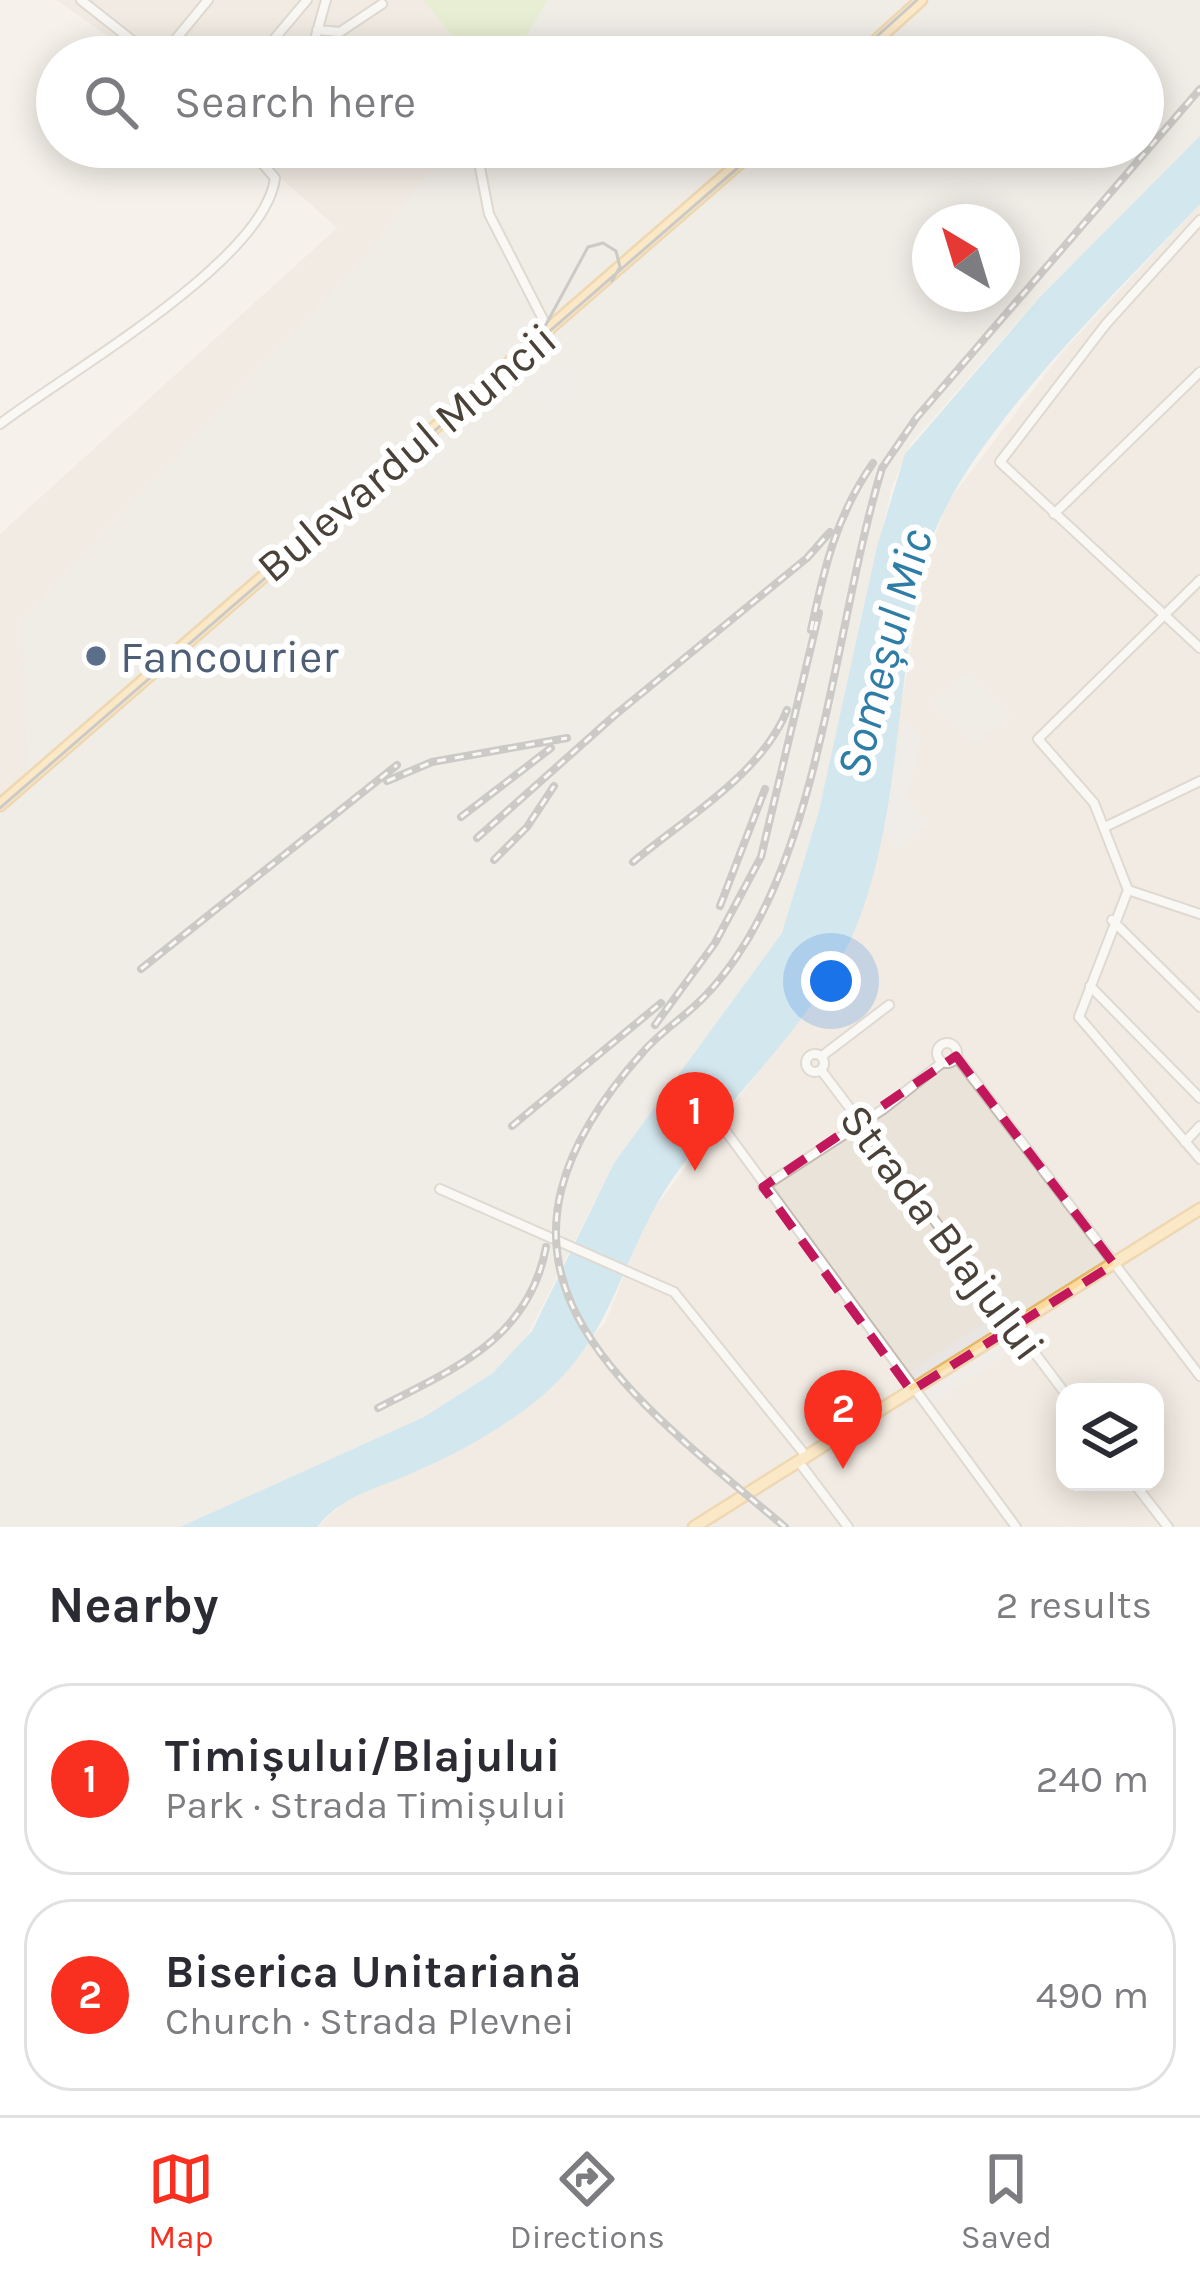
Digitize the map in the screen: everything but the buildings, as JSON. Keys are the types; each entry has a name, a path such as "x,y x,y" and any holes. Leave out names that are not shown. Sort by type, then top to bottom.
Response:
{"main road":[{"path":"881,36 921,0"},
{"name":"Bulevardul Muncii","path":"0,805 75,744 208,619 549,332 734,168"},
{"path":"694,1527 1200,1208"}],"street":[{"path":"176,36 208,0"},
{"path":"277,36 307,0"},
{"path":"315,36 326,0"},
{"path":"88,2 131,36"},
{"path":"317,30 340,32 382,4"},
{"path":"0,424 126,340 197,278 270,203 275,178 266,168"},
{"path":"480,168 489,214 549,332"},
{"path":"1200,220 1106,324 1002,456 1002,466 1200,647"},
{"path":"1054,514 1200,372"},
{"path":"1200,580 1038,739 1094,803 1128,890 1112,920 1079,1017 1200,1159"},
{"path":"1105,827 1200,781"},
{"path":"1128,890 1200,914"},
{"path":"1112,920 1200,1007"},
{"path":"1090,986 1200,1098"},
{"name":"Strada Blajului","path":"889,1005 822,1056 821,1070 1057,1383"},
{"path":"943,1062 937,1053 942,1044 953,1045 956,1056 1200,1376"},
{"name":"Strada Blajului","path":"821,1070 809,1070 806,1062 812,1053 822,1056"},
{"path":"763,1187 956,1056"},
{"path":"722,1126 911,1390 1016,1527"},
{"path":"1184,1143 1200,1126"},
{"path":"440,1190 659,1282 690,1309 848,1527"},
{"path":"1140,1491 1168,1527"}],"highlighted area":[{"path":"956,1056 1114,1264 911,1391 763,1187"}],"shaded area":[{"path":"56,0 423,0 452,36 108,36"},
{"path":"548,0 1200,0 1200,136 1041,296 911,443 892,486 819,811 782,933 614,1163 523,1344 493,1373 424,1417 180,1527 0,1527 0,813 28,789 23,619 367,255 433,168 1164,168 1164,36 527,36"},
{"path":"270,168 433,168 367,255 23,619 28,790 0,813 0,534 337,228"},
{"path":"1200,204 1200,1527 317,1527 351,1496 441,1459 523,1411 605,1323 647,1218 819,992 849,942 880,829 926,560 947,503 1063,351"},
{"path":"555,365 572,386 547,406 531,386"},
{"path":"967,672 1011,717 974,744 931,703"},
{"path":"903,721 921,737 907,798 929,823 898,849 883,828"},
{"path":"1003,1311 1025,1341 925,1409 901,1377"}],"green space":[{"path":"423,0 548,0 527,36 452,36"}],"water":[{"name":"Someșul Mic","path":"1200,136 1200,204 1046,368 972,463 945,508 916,601 886,817 859,920 819,995 671,1181 602,1320 567,1372 542,1396 479,1440 348,1500 317,1527 180,1527 424,1417 493,1373 532,1331 614,1163 782,933 819,811 877,547 905,454 1041,296"}],"tram line":[{"path":"877,36 917,0"},
{"path":"0,808 738,168"},
{"path":"543,330 588,247 603,243 616,251 620,267 612,281"}],"railway":[{"path":"1164,131 1200,89"},
{"path":"785,1527 664,1423 615,1371 578,1317 558,1260 560,1197 586,1129 643,1052 728,969 755,926 783,865 817,754 882,468 917,417 1132,168"},
{"path":"811,630 841,523 873,463"},
{"path":"477,838 615,715 807,558 830,532"},
{"path":"655,1025 715,943 761,857 819,613"},
{"path":"633,862 741,775 760,755 787,710"},
{"path":"387,781 432,762 567,738"},
{"path":"461,817 551,748"},
{"path":"141,969 397,765"},
{"path":"494,860 527,827 554,786"},
{"path":"720,906 765,789"},
{"path":"512,1126 661,1003"},
{"path":"378,1408 460,1364 505,1328 537,1279 546,1247"}],"place":[{"name":"Fancourier","path":"96,656"},
{"name":"Timișului/Blajului","path":"695,1171"},
{"name":"Biserica Unitariană","path":"843,1469"}]}
